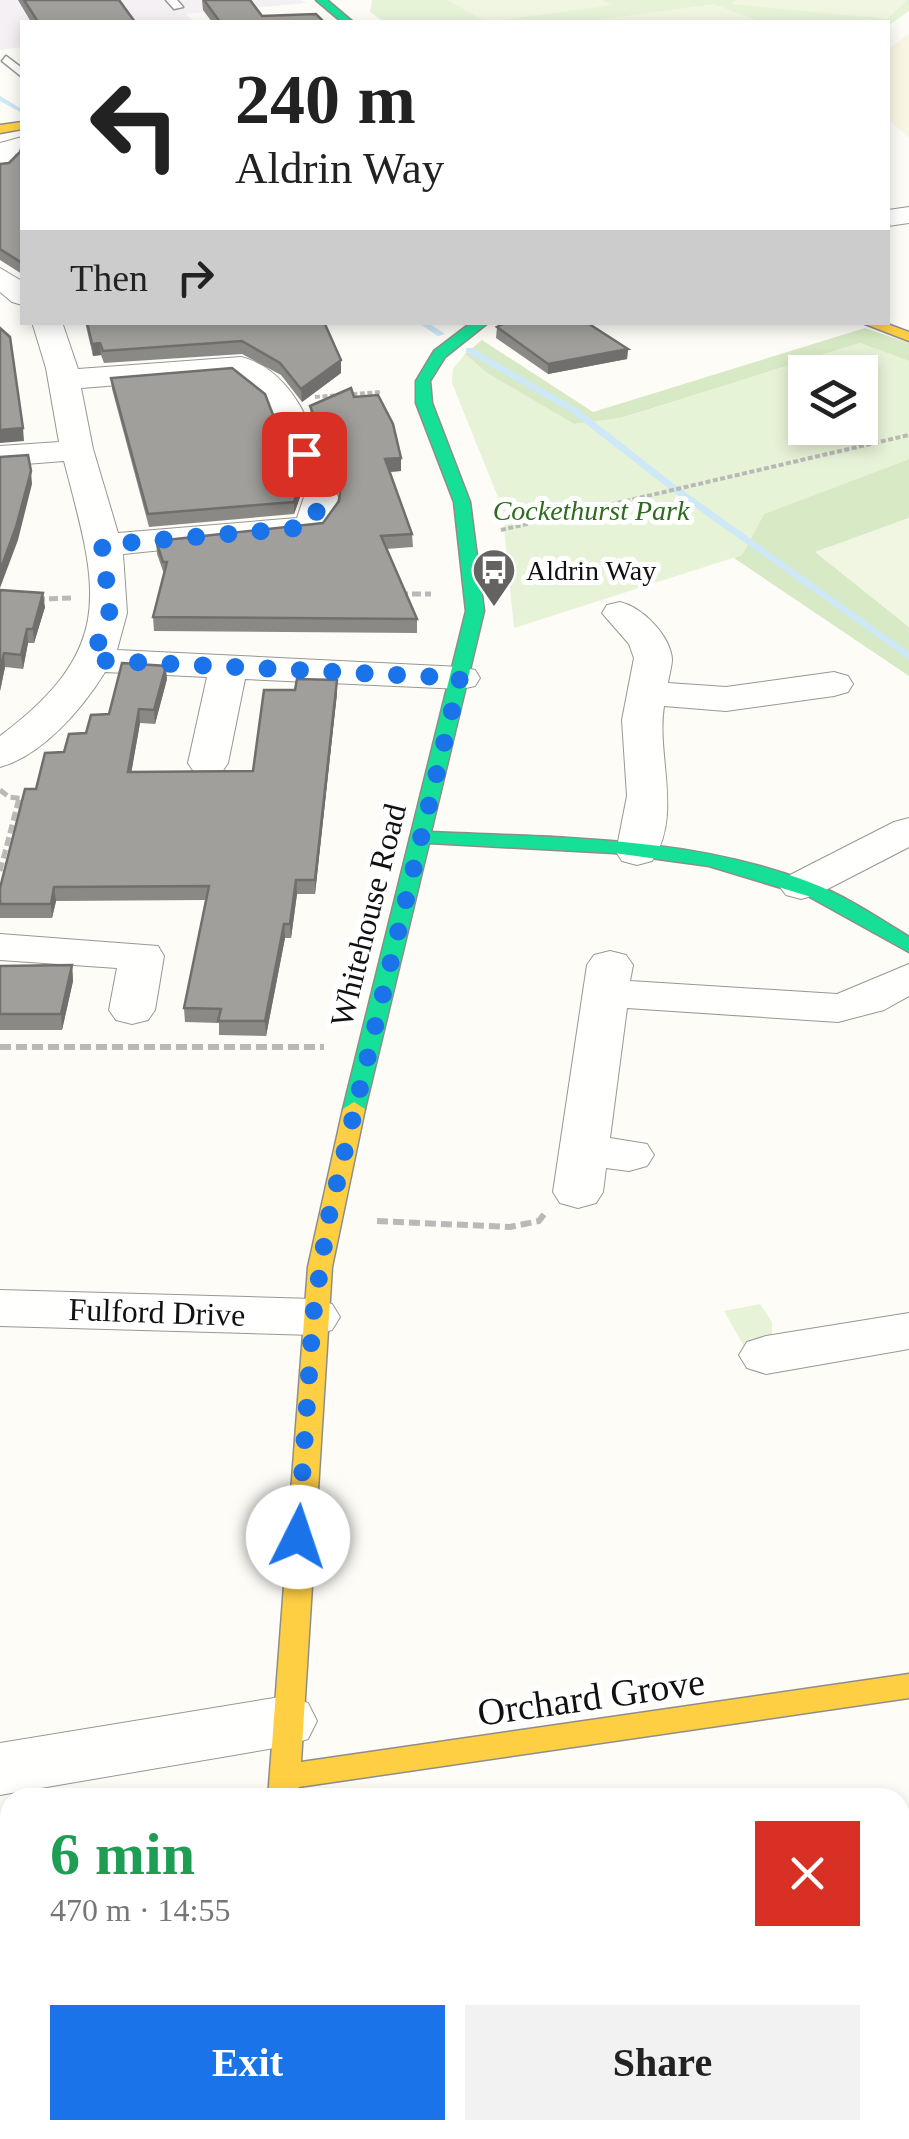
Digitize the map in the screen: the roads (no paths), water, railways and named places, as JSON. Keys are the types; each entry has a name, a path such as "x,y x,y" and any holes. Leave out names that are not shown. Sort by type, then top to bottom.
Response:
{"street":[{"path":"321,0 347,20"},
{"path":"0,164 5,160 5,149 20,145"},
{"path":"0,755 56,709 92,660 108,624 102,545 47,325"},
{"name":"Whitehouse Road","path":"284,1765 313,1316 328,1220 475,611 473,544 452,466 422,401 423,378 438,355 478,325"},
{"path":"875,325 909,337"},
{"path":"62,380 241,366 284,400 322,497 319,512 308,527 102,545"},
{"path":"0,456 77,450"},
{"path":"616,624 652,648 642,720 648,796 637,852"},
{"path":"92,660 460,678"},
{"path":"208,763 228,668"},
{"path":"647,693 726,699 834,684"},
{"path":"801,886 909,831"},
{"path":"421,837 637,852 714,862 801,886 909,946"},
{"path":"0,947 145,947 132,1010"},
{"path":"597,1166 608,979 838,1008 868,1000 909,978"},
{"name":"Fulford Drive","path":"0,1308 313,1316"},
{"path":"785,1341 909,1331"},
{"name":"Orchard Grove","path":"284,1765 909,1686"},
{"path":"0,1768 284,1765"}],"lane":[{"path":"6,60 20,72"}],"waterway":[{"path":"0,98 20,110"},
{"path":"426,325 441,334"},
{"path":"469,350 575,411 671,486 909,657"}],"place":[{"name":"Aldrin Way","path":"494,608"}],"park label":[{"name":"Cockethurst Park","path":"591,510"}]}
